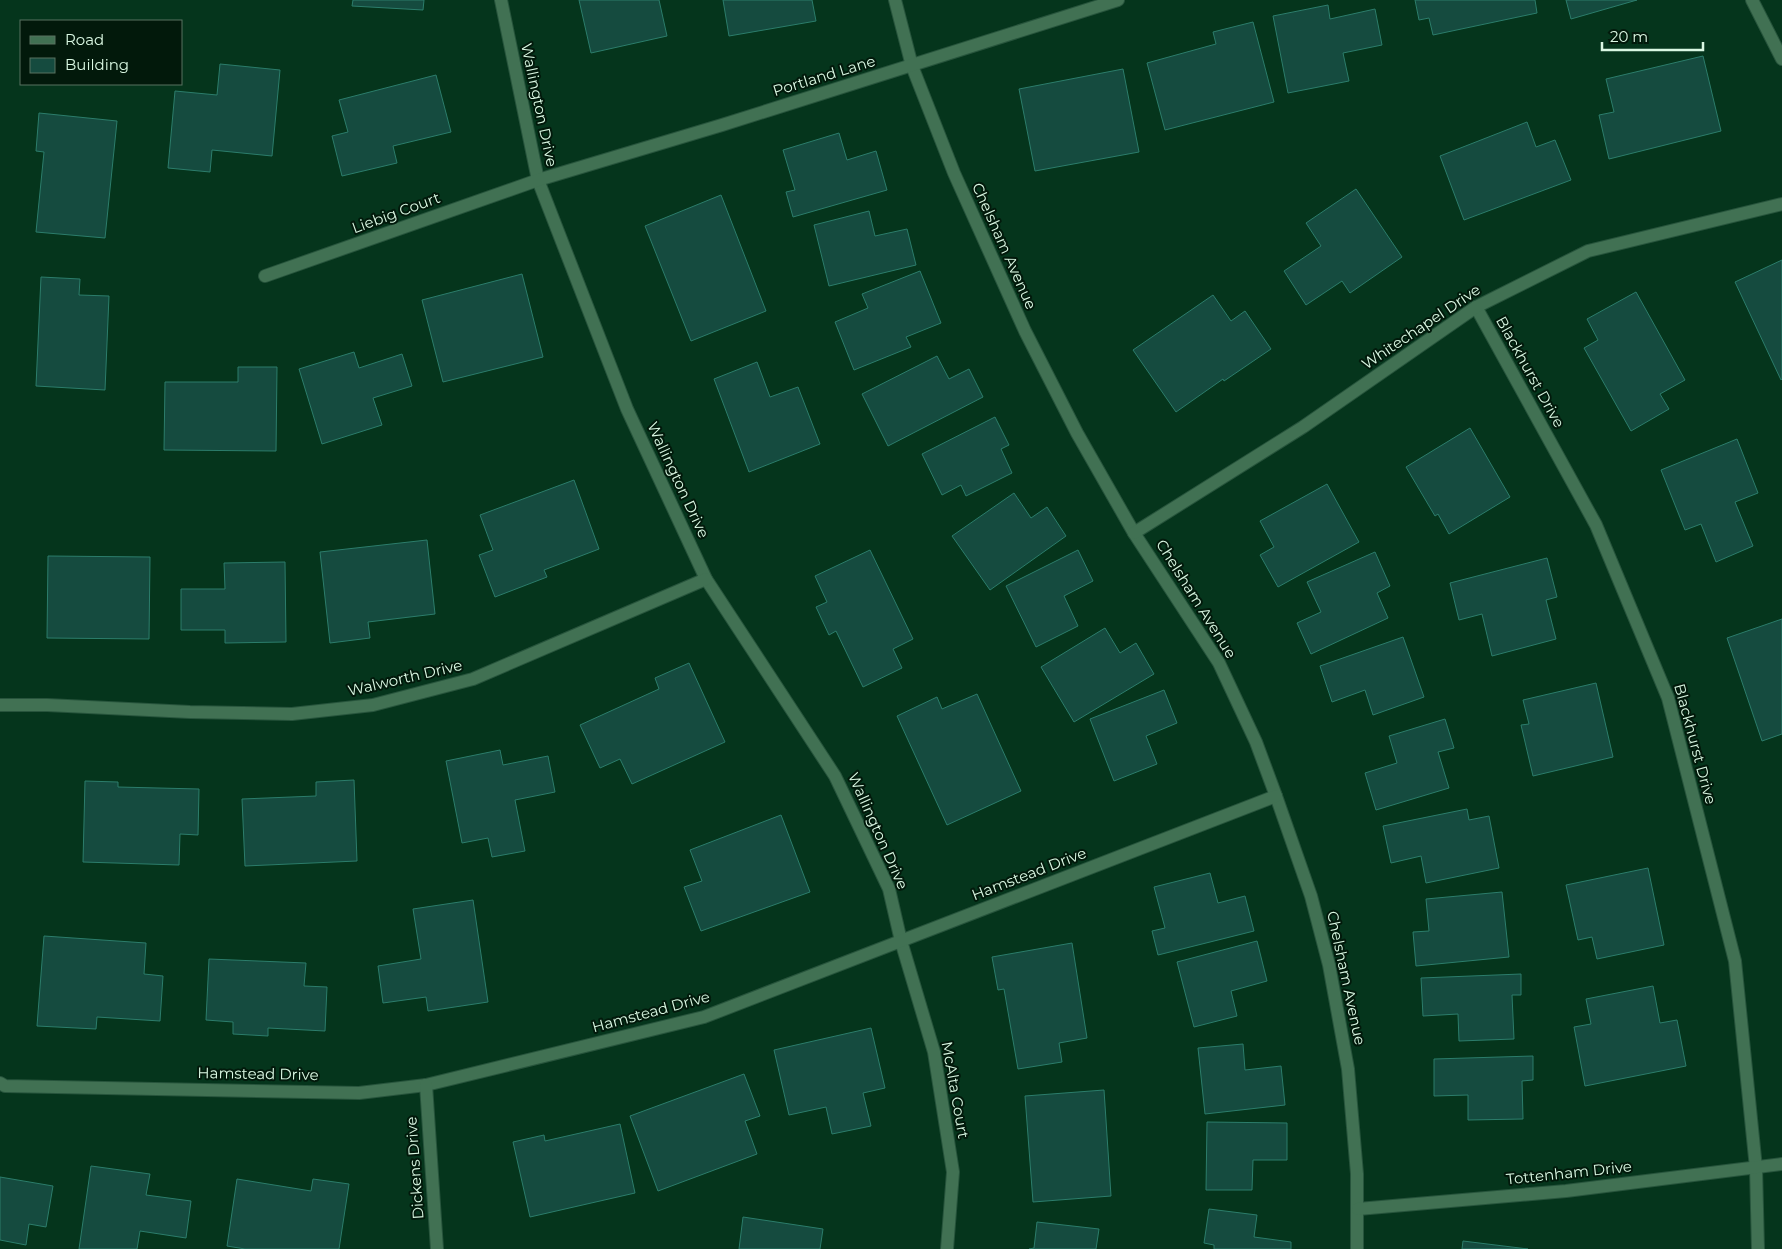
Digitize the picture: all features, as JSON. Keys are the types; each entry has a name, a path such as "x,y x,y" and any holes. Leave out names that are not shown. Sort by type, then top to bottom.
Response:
{"street":[{"name":"Wallington Drive","path":"500,0 538,180 627,409 706,579 835,776 889,889 901,941"},
{"name":"Chelsham Avenue","path":"896,0 912,66 954,173 1024,331 1077,433 1134,533 1219,663 1256,742 1276,796 1311,896 1329,964 1348,1069 1357,1174 1357,1249"},
{"name":"Portland Lane","path":"538,180 912,66 1118,0"},
{"path":"1752,0 1782,59"},
{"name":"Liebig Court","path":"265,276 538,180"},
{"name":"Whitechapel Drive","path":"1134,533 1303,427 1476,307 1588,251 1782,204"},
{"name":"Blackhurst Drive","path":"1476,307 1596,525 1668,698 1735,961 1756,1168 1758,1249"},
{"name":"Walworth Drive","path":"0,706 292,714 373,705 474,679 706,579"},
{"name":"Hamstead Drive","path":"0,1084 5,1086 359,1093 426,1085 704,1017 1276,796"},
{"name":"McAlta Court","path":"901,941 934,1052 953,1172 947,1249"},
{"name":"Dickens Drive","path":"426,1085 436,1249"},
{"name":"Tottenham Drive","path":"1358,1209 1566,1191 1782,1164"}],"building":[{"path":"353,0 424,0 423,10 352,6"},
{"path":"579,0 659,0 667,36 591,53"},
{"path":"723,0 812,0 816,21 729,36"},
{"path":"1415,0 1535,0 1537,13 1433,35 1429,18 1419,20"},
{"path":"1566,0 1637,0 1571,19"},
{"path":"1328,5 1330,19 1375,9 1382,45 1343,53 1349,81 1288,93 1273,16"},
{"path":"1253,22 1274,102 1165,130 1147,63 1216,44 1213,32"},
{"path":"1703,56 1721,131 1609,159 1599,115 1614,112 1606,79"},
{"path":"220,64 280,70 272,156 212,150 210,172 168,168 175,91 217,95"},
{"path":"1123,69 1139,152 1035,171 1019,89"},
{"path":"436,75 451,132 393,146 397,163 342,176 332,136 348,132 339,100"},
{"path":"39,113 117,121 105,238 36,232 44,152 36,151"},
{"path":"1527,122 1536,147 1555,140 1571,180 1464,220 1440,156"},
{"path":"839,133 847,160 876,151 887,190 793,217 786,192 795,190 783,150"},
{"path":"1356,189 1402,257 1350,293 1342,281 1306,305 1284,271 1321,246 1306,223"},
{"path":"721,195 766,311 691,341 645,226"},
{"path":"869,211 875,236 907,229 916,265 829,286 814,225"},
{"path":"1782,260 1782,379 1781,380 1735,282"},
{"path":"920,271 941,323 906,337 911,347 854,370 835,322 868,308 862,294"},
{"path":"522,274 543,357 443,382 422,300"},
{"path":"41,277 80,279 79,295 109,296 105,390 36,386"},
{"path":"1636,292 1685,380 1660,394 1669,409 1631,431 1584,348 1598,340 1587,319"},
{"path":"1213,295 1231,321 1245,311 1271,349 1224,381 1223,379 1176,412 1133,350"},
{"path":"354,352 359,368 402,354 412,386 373,398 382,425 322,444 299,369"},
{"path":"937,356 949,379 969,369 983,397 888,446 862,394"},
{"path":"757,362 770,397 798,387 820,444 749,472 714,379"},
{"path":"238,367 277,367 276,451 164,450 165,382 238,382"},
{"path":"995,417 1009,445 1001,449 1012,473 966,496 961,485 942,495 922,454"},
{"path":"1470,428 1510,497 1449,534 1438,514 1435,516 1406,467"},
{"path":"1737,439 1758,493 1735,502 1753,546 1716,562 1701,524 1685,530 1661,470"},
{"path":"574,480 599,549 544,570 547,577 495,597 479,555 493,550 480,515"},
{"path":"1327,484 1359,542 1278,587 1260,555 1274,547 1260,521"},
{"path":"1014,493 1031,518 1047,507 1066,536 990,590 952,536"},
{"path":"427,540 435,614 368,622 370,638 330,643 320,552"},
{"path":"870,550 913,639 893,649 902,668 863,687 836,631 829,635 816,607 827,602 815,576"},
{"path":"1078,550 1093,581 1064,596 1078,626 1036,647 1006,586"},
{"path":"1375,552 1390,586 1377,593 1388,618 1311,654 1297,623 1321,612 1307,582"},
{"path":"48,556 150,557 149,639 47,638"},
{"path":"1547,558 1557,597 1546,600 1556,639 1492,656 1482,614 1459,620 1450,583"},
{"path":"285,562 286,642 225,643 225,630 181,630 181,589 225,589 224,563"},
{"path":"1782,619 1782,734 1762,741 1727,638"},
{"path":"1105,628 1120,653 1136,643 1154,674 1074,722 1041,667"},
{"path":"1403,637 1424,697 1373,715 1365,690 1332,702 1320,666"},
{"path":"689,663 725,742 632,784 620,759 600,768 580,725 659,689 655,678"},
{"path":"1596,683 1613,757 1533,776 1521,725 1529,724 1523,700"},
{"path":"1164,690 1177,723 1146,736 1157,764 1114,781 1090,719"},
{"path":"977,694 1021,791 947,825 897,716 937,697 942,709"},
{"path":"1445,719 1454,748 1438,752 1449,788 1376,810 1365,773 1397,763 1389,736"},
{"path":"500,750 503,765 548,756 555,792 515,800 525,851 492,857 488,838 462,843 446,761"},
{"path":"354,780 357,861 245,866 242,799 316,796 316,782"},
{"path":"85,781 118,782 118,787 199,789 198,835 180,834 179,865 83,862"},
{"path":"1467,809 1469,820 1489,816 1499,868 1426,883 1421,856 1391,863 1383,826"},
{"path":"781,815 810,892 701,931 684,887 702,881 690,850"},
{"path":"1648,868 1664,945 1597,959 1592,937 1578,940 1566,885"},
{"path":"1210,873 1218,903 1245,896 1254,931 1158,955 1152,931 1165,928 1154,887"},
{"path":"1502,892 1509,957 1416,966 1413,932 1429,931 1426,899"},
{"path":"473,900 488,1002 428,1011 426,997 383,1003 378,966 421,959 413,909"},
{"path":"44,936 146,943 144,974 163,976 160,1021 97,1017 96,1029 37,1026"},
{"path":"1257,941 1267,981 1231,991 1237,1016 1194,1027 1177,962"},
{"path":"1072,943 1087,1038 1059,1043 1062,1062 1018,1069 1004,989 998,990 992,957"},
{"path":"209,959 306,963 304,986 327,987 325,1031 268,1028 268,1036 233,1034 233,1022 206,1020"},
{"path":"1521,974 1521,995 1512,995 1514,1039 1459,1041 1458,1014 1423,1016 1421,978"},
{"path":"1653,986 1660,1023 1677,1020 1686,1066 1585,1086 1574,1027 1591,1024 1586,999"},
{"path":"871,1028 885,1088 863,1093 871,1126 832,1134 826,1107 789,1115 774,1050"},
{"path":"1243,1044 1245,1070 1281,1066 1285,1105 1205,1114 1198,1048"},
{"path":"1533,1056 1533,1080 1522,1081 1523,1119 1468,1120 1468,1095 1434,1096 1434,1059"},
{"path":"744,1074 760,1116 745,1121 757,1154 658,1191 630,1116"},
{"path":"1104,1090 1111,1196 1033,1202 1025,1096"},
{"path":"1207,1122 1287,1123 1287,1160 1253,1160 1252,1190 1206,1190"},
{"path":"620,1124 635,1193 530,1217 513,1142 544,1135 545,1141"},
{"path":"91,1166 150,1174 146,1195 191,1201 186,1238 140,1231 137,1249 79,1249"},
{"path":"0,1177 53,1186 46,1227 29,1224 26,1245 0,1240"},
{"path":"237,1179 311,1191 313,1179 349,1184 339,1249 245,1249 227,1246"},
{"path":"1209,1209 1257,1215 1254,1237 1291,1242 1291,1249 1214,1249 1214,1245 1204,1243"},
{"path":"743,1217 823,1229 820,1249 739,1249"},
{"path":"1037,1222 1099,1229 1096,1249 1029,1249 1034,1248"},
{"path":"1463,1241 1528,1249 1462,1249"}]}
